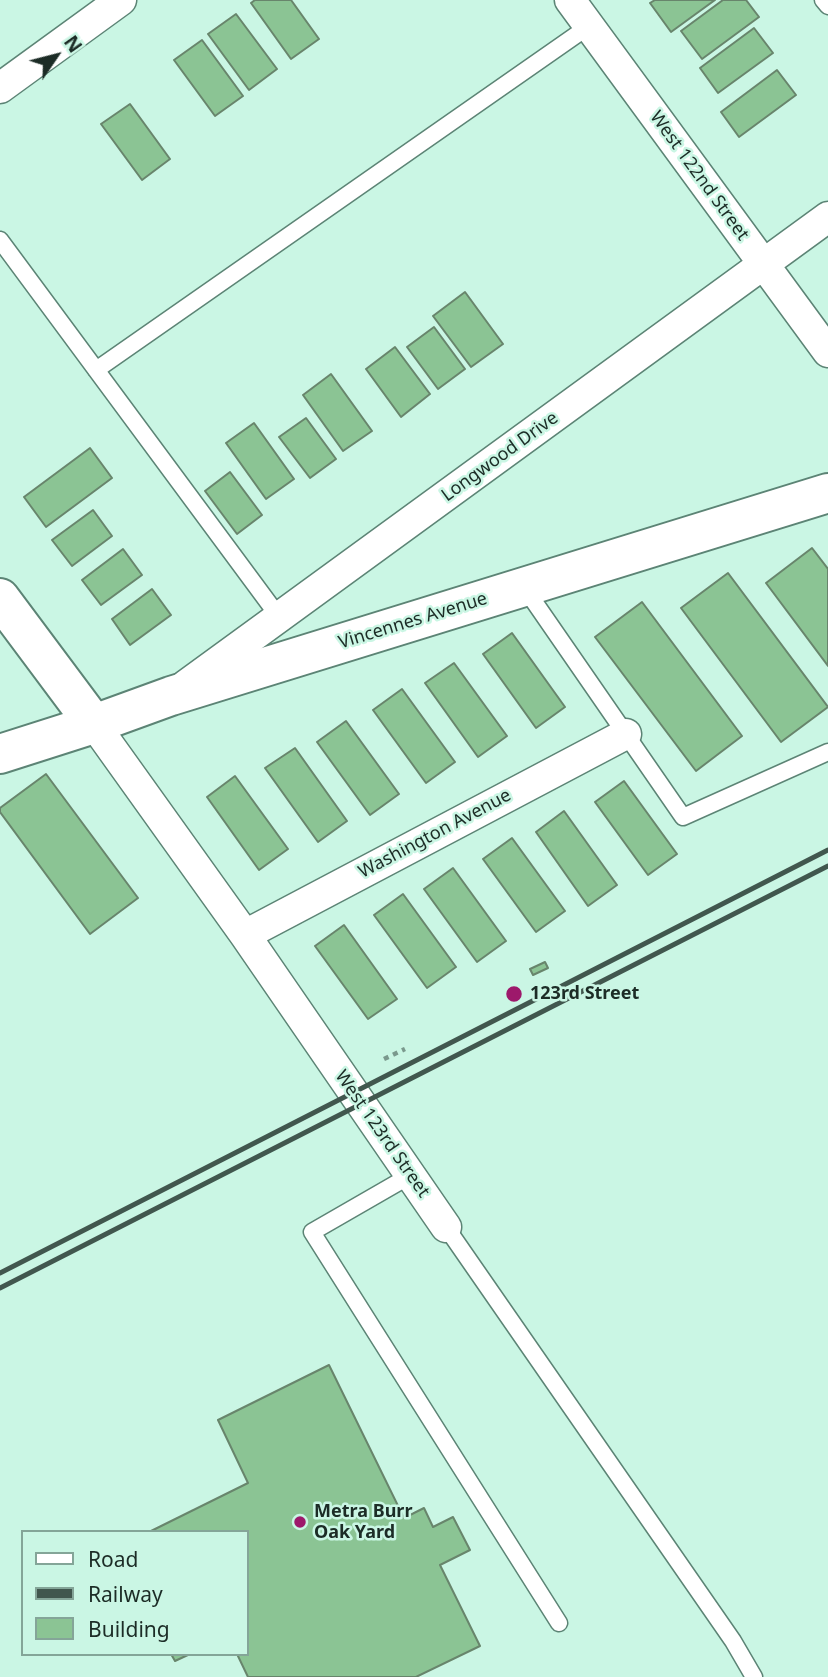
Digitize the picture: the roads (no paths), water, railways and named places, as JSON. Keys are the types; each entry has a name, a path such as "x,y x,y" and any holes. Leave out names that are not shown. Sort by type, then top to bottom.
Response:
{"main road":[{"name":"Vincennes Avenue","path":"0,754 171,696 828,493"},
{"name":"West 123rd Street","path":"0,598 94,724"}],"street":[{"path":"0,88 121,0"},
{"name":"West 122nd Street","path":"570,0 826,346"},
{"name":"Longwood Drive","path":"171,696 828,217"},
{"name":"West 123rd Street","path":"94,724 245,935 446,1227"},
{"name":"Washington Avenue","path":"245,935 626,734"}],"lane":[{"path":"823,0 828,6"},
{"path":"96,369 589,26"},
{"path":"0,240 279,617"},
{"path":"524,587 683,817 828,752"},
{"path":"411,1175 312,1232 559,1623"},
{"name":"West 123rd Street","path":"446,1227 733,1640 754,1677"}],"railway":[{"path":"0,1273 828,850"},
{"path":"0,1288 828,866"}],"place":[{"name":"123rd Street","path":"514,994"},
{"name":"Metra Burr Oak Yard","path":"300,1522"}]}
